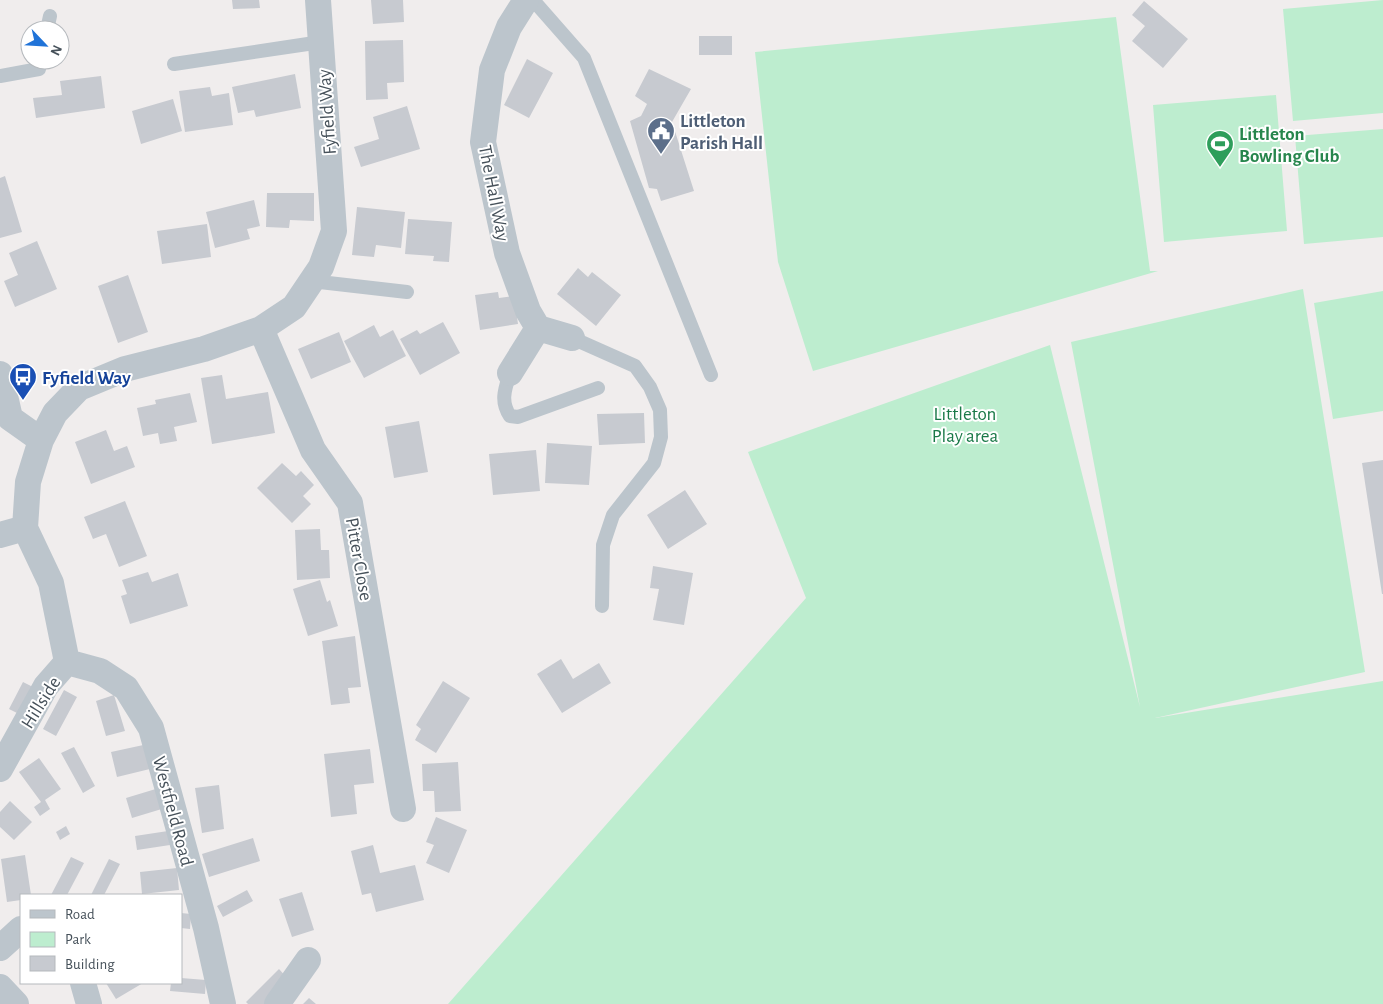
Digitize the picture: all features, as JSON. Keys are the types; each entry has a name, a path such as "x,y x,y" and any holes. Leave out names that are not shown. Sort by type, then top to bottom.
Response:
{"street":[{"name":"Fyfield Way","path":"25,528 28,482 41,440 55,413 80,388 125,369 204,349 262,329 294,307 321,267 334,231 318,0"},
{"name":"The Hall Way","path":"526,0 509,27 492,70 483,142 507,253 528,311 538,328"},
{"path":"510,373 538,328 572,338"},
{"name":"Pitter Close","path":"262,329 313,450 350,503 403,809"},
{"path":"0,374 10,418 41,440"},
{"path":"0,535 25,528 51,583 67,662"},
{"name":"Hillside","path":"1,767 46,686 67,662"},
{"name":"Westfield Road","path":"67,662 100,671 126,688 151,728 203,918 223,1004"},
{"path":"0,948 20,930"},
{"path":"277,1004 308,960"},
{"path":"83,984 89,1004"},
{"path":"0,987 16,1004"}],"lane":[{"path":"533,0 584,58 711,375"},
{"path":"49,20 50,16"},
{"path":"174,64 321,42"},
{"path":"0,76 33,70"},
{"path":"311,281 407,292"},
{"path":"572,338 635,366 650,387 660,410 661,437 654,464 613,515 602,545 602,606"},
{"path":"510,373 503,394 505,408 510,416 518,417 598,388"}],"green space":[{"path":"1383,0 1383,113 1293,121 1283,9"},
{"path":"1116,17 1150,271 1158,271 813,371 778,262 755,52"},
{"name":"Littleton Bowling Club","path":"1276,95 1287,231 1164,242 1153,105"},
{"path":"1383,129 1383,237 1304,244 1295,136"},
{"name":"Littleton Play area","path":"1303,289 1365,672 1155,718 1383,681 1383,1004 448,1004 806,598 748,452 1050,345 1140,707 1071,342"},
{"path":"1383,291 1383,411 1333,419 1314,303"}],"building":[{"path":"232,0 259,0 260,8 233,9"},
{"path":"371,0 403,0 404,22 373,24"},
{"path":"1144,1 1188,39 1163,68 1132,41 1145,26 1132,15"},
{"path":"699,36 732,36 732,55 699,55"},
{"path":"403,40 404,82 387,83 388,99 366,100 365,41"},
{"path":"527,59 553,73 529,118 504,105"},
{"name":"Littleton Parish Hall","path":"649,69 691,89 672,122 694,191 661,201 657,189 649,188 630,121 641,116 647,104 635,96"},
{"path":"295,74 301,108 256,117 254,110 238,113 232,87"},
{"path":"101,76 105,108 36,118 33,98 62,95 60,81"},
{"path":"210,87 212,96 229,93 233,125 185,132 179,91"},
{"path":"173,99 182,131 141,144 132,111"},
{"path":"407,106 420,149 361,167 354,147 379,139 373,117"},
{"path":"5,176 22,232 0,238 0,178"},
{"path":"267,193 314,193 314,221 290,220 289,228 266,227"},
{"path":"254,200 260,226 247,229 250,239 215,248 206,212"},
{"path":"357,207 405,212 401,248 376,245 374,257 352,255"},
{"path":"408,219 452,222 449,262 433,261 434,256 405,254"},
{"path":"207,224 211,257 162,264 157,231"},
{"path":"37,241 57,289 15,307 4,281 18,275 9,253"},
{"path":"578,268 588,277 592,272 621,295 596,326 557,294"},
{"path":"128,275 148,332 118,343 98,286"},
{"path":"498,292 499,298 514,296 518,324 480,330 475,295"},
{"path":"443,322 460,353 420,375 400,339 417,330 420,334"},
{"path":"374,325 380,337 393,330 406,356 364,378 344,341"},
{"path":"339,332 351,362 311,379 298,349"},
{"path":"222,375 226,399 268,392 275,433 212,444 201,378"},
{"path":"190,393 197,422 174,427 177,441 160,444 158,433 143,436 137,408 156,404 155,400"},
{"path":"644,413 645,443 599,445 597,414"},
{"path":"419,421 428,472 394,478 385,427"},
{"path":"106,430 114,451 127,446 135,467 91,484 75,442"},
{"path":"547,443 592,446 589,485 545,483"},
{"path":"536,450 540,491 493,495 489,454"},
{"path":"1383,460 1383,594 1382,594 1362,463"},
{"path":"282,463 296,476 301,471 314,485 303,496 311,504 292,523 257,488"},
{"path":"685,490 707,524 668,549 647,515"},
{"path":"125,501 147,556 119,567 106,534 93,539 84,517"},
{"path":"320,529 321,550 329,550 330,578 297,580 295,530"},
{"path":"653,566 693,573 684,625 653,620 659,589 650,588"},
{"path":"148,572 152,582 178,573 188,606 130,624 121,596 127,594 122,580"},
{"path":"320,580 327,602 330,600 338,626 308,636 293,589"},
{"path":"355,636 361,687 348,688 350,703 331,705 322,641"},
{"path":"561,659 573,679 599,663 611,683 562,713 537,674"},
{"path":"443,681 470,698 436,753 415,740 421,729 416,725"},
{"path":"23,682 33,687 19,714 9,709"},
{"path":"64,690 77,697 56,736 43,729"},
{"path":"114,695 125,731 106,736 96,701"},
{"path":"148,744 154,768 117,777 111,752"},
{"path":"74,747 95,786 83,793 61,753"},
{"path":"370,749 374,783 354,785 357,814 331,817 324,754"},
{"path":"39,758 61,789 45,800 50,809 40,816 34,807 41,802 19,772"},
{"path":"458,762 461,811 435,812 434,791 423,791 422,764"},
{"path":"219,785 224,829 202,833 195,788"},
{"path":"159,788 165,808 132,818 126,798"},
{"path":"10,801 32,822 14,840 0,827 0,812"},
{"path":"436,817 467,830 449,873 426,863 434,845 426,842"},
{"path":"66,826 70,834 60,840 56,832"},
{"path":"168,831 170,845 137,850 135,836"},
{"path":"253,838 260,861 209,877 202,854"},
{"path":"373,845 380,873 415,865 424,900 376,912 371,893 362,895 351,851"},
{"path":"25,855 31,894 20,894 20,900 7,902 1,859"},
{"path":"71,857 84,863 68,894 52,894"},
{"path":"109,859 120,864 105,894 92,894"},
{"path":"177,868 179,890 142,894 140,872"},
{"path":"247,890 253,901 223,917 217,906"},
{"path":"302,892 314,930 292,937 279,899"},
{"path":"182,913 191,914 190,929 182,928"},
{"path":"279,969 288,979 264,1004 248,1004 246,1002"},
{"path":"182,978 206,980 205,994 170,991 171,984 182,984"},
{"path":"107,984 141,984 116,999"},
{"path":"309,998 316,1004 303,1004"}],"place":[{"name":"Littleton Parish Hall","path":"661,155"},
{"name":"Littleton Bowling Club","path":"1220,168"},
{"name":"Fyfield Way","path":"23,401"}]}
